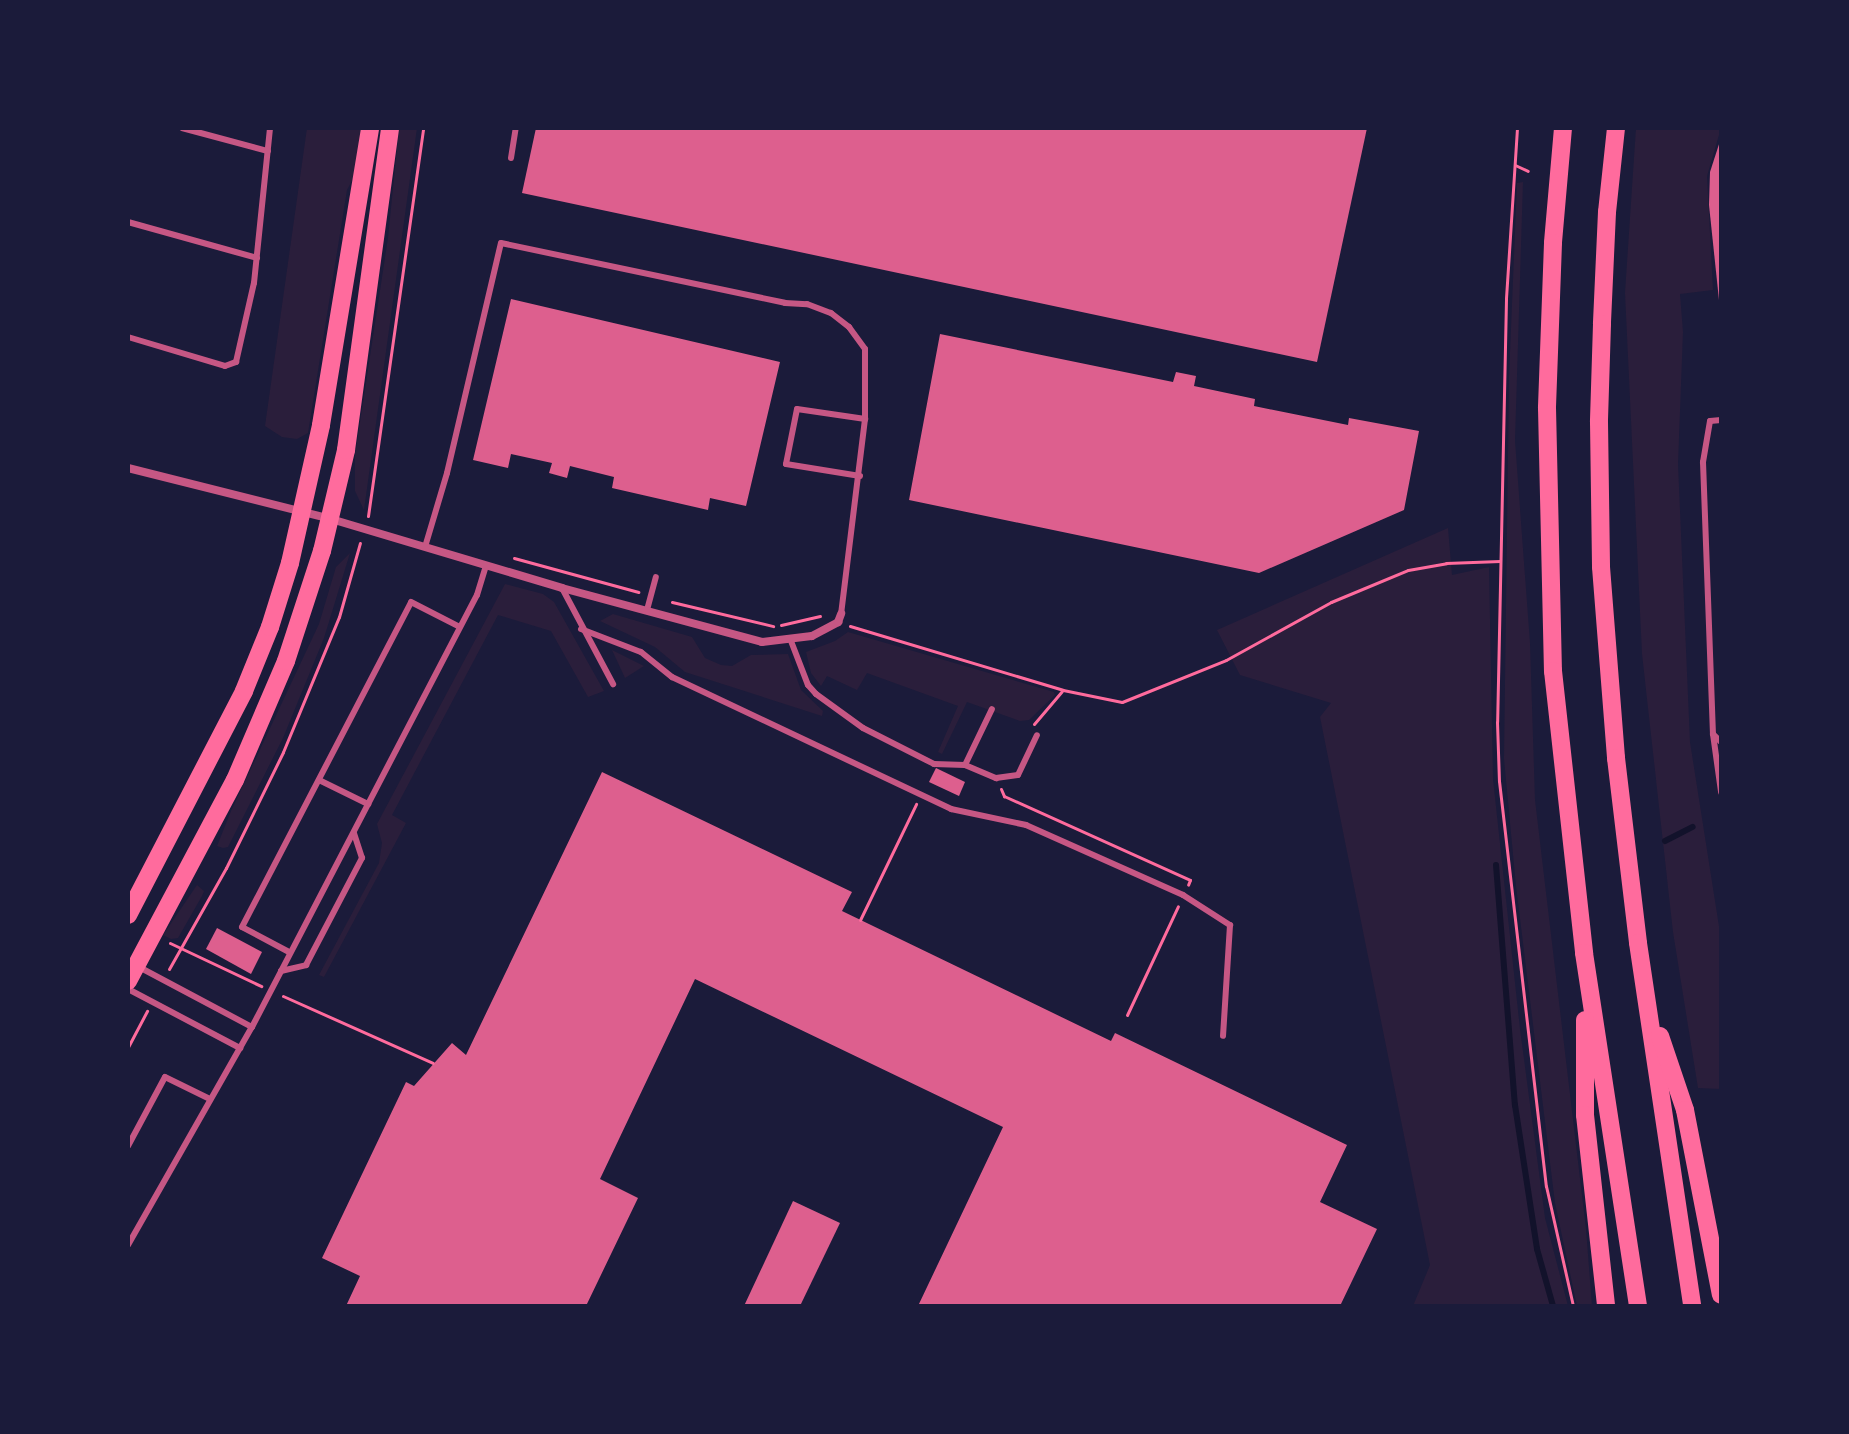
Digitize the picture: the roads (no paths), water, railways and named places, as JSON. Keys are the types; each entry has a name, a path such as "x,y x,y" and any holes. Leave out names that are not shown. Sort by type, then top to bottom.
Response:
{"main road":[{"path":"128,915 244,691 270,627 303,512 370,128"},
{"path":"131,971 235,780 286,661 331,519 346,450 390,128"},
{"path":"1563,128 1553,243 1547,393 1548,574 1562,770 1584,953 1638,1306"},
{"path":"1616,128 1607,212 1598,494 1616,758 1645,992 1692,1306"},
{"path":"1584,953 1585,1115 1606,1306"},
{"path":"1645,992 1685,1110 1721,1295"}],"street":[{"path":"128,468 331,519 562,588 762,642 791,641 812,636 840,618"}],"lane":[{"path":"182,128 268,151"},
{"path":"128,337 225,366 236,362 257,258 270,128"},
{"path":"511,158 516,128"},
{"path":"128,222 257,258"},
{"path":"425,547 447,473 501,243 785,303 807,304 831,313 849,327 865,349 865,419 840,618"},
{"path":"860,476 786,464 797,409 865,419"},
{"path":"1721,420 1710,421 1703,462 1713,734 1721,792"},
{"path":"128,1245 252,1027 458,626 477,595 486,566"},
{"path":"647,610 656,577"},
{"path":"562,588 581,629 613,684"},
{"path":"289,952 242,927 411,602 458,626"},
{"path":"581,629 641,652 672,677 951,809 1026,825 1183,895 1230,925 1223,1036"},
{"path":"791,641 808,685 863,728 934,764 965,765 996,778 1018,775 1037,735"},
{"path":"965,765 992,709"},
{"path":"1713,734 1721,742"},
{"path":"319,780 368,804"},
{"path":"281,971 306,965 362,858 354,833"},
{"path":"131,971 252,1027"},
{"path":"128,989 240,1048"},
{"path":"128,1146 165,1077 210,1099"},
{"path":"128,1220 139,1225"}],"waterway":[{"path":"1665,841 1693,827"},
{"path":"1496,865 1515,1105 1537,1249 1553,1306"}]}
